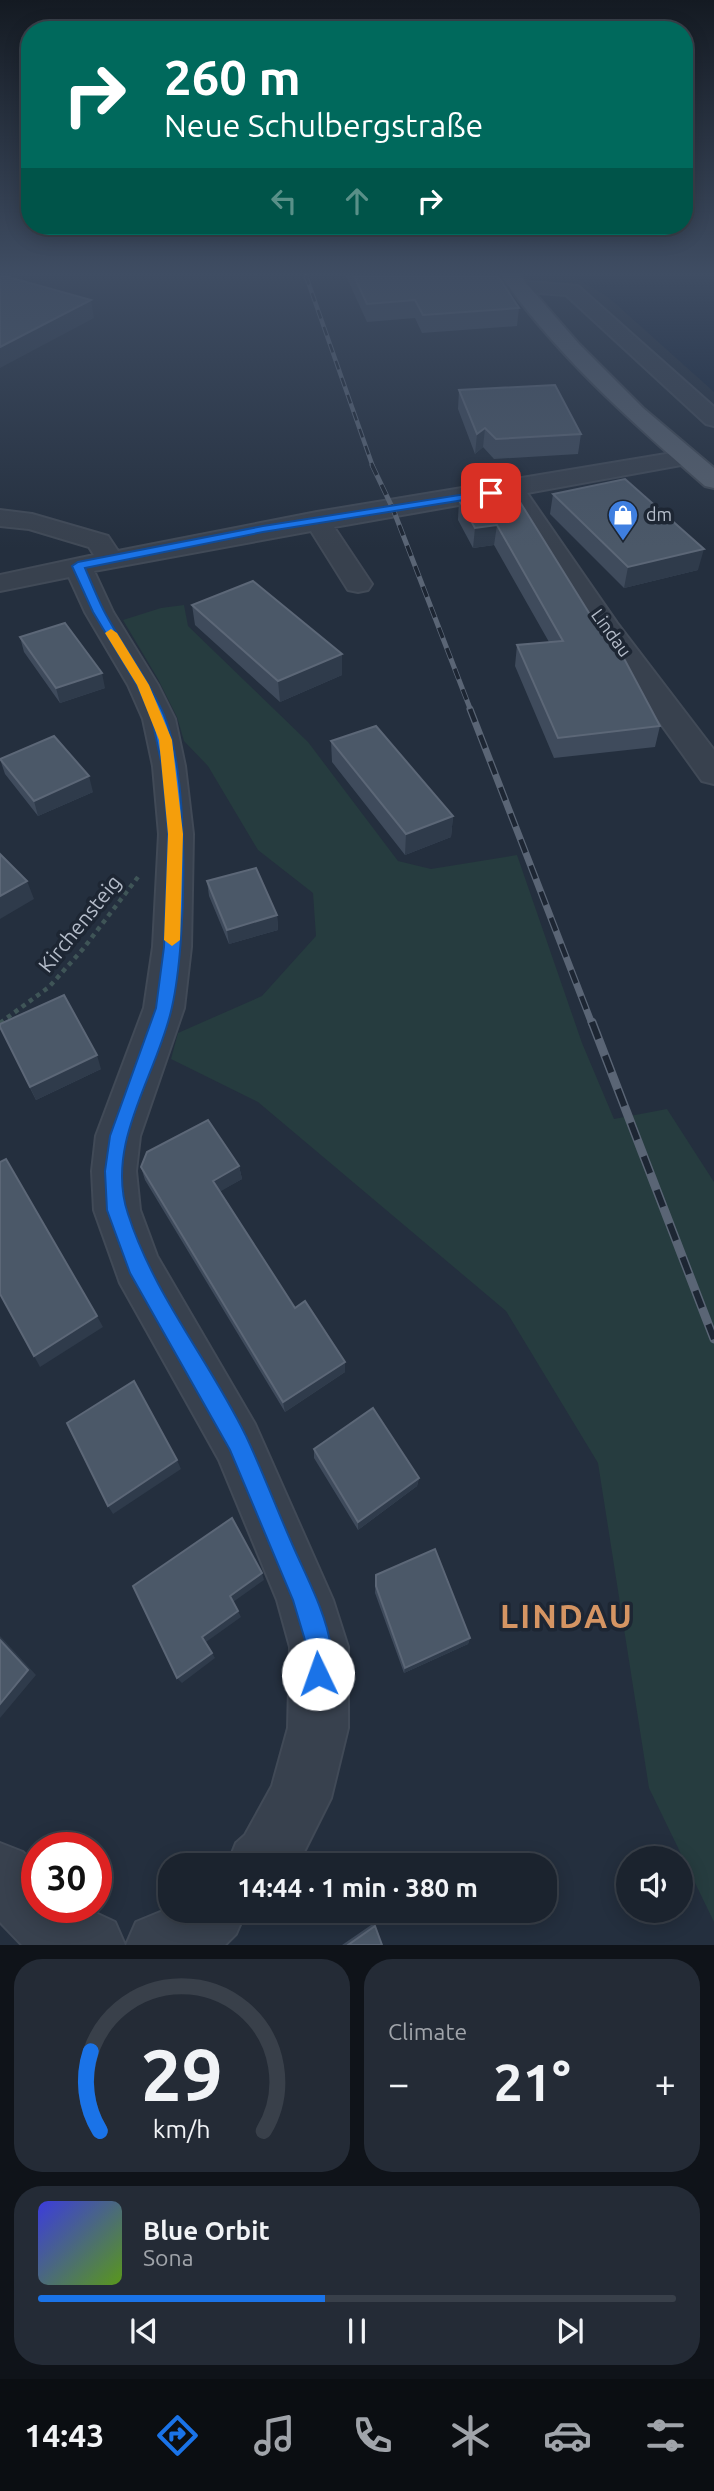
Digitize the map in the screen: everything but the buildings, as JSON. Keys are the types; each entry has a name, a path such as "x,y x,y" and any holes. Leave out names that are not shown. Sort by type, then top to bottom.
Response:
{"main road":[{"path":"592,367 635,413 684,458 714,481"}],"street":[{"path":"656,367 714,419"},
{"path":"0,583 94,562 317,520 684,458"},
{"name":"Lindau","path":"512,489 607,629 714,773"},
{"path":"0,518 32,522 99,542 94,562 99,612 143,685 159,719 169,766 176,834 172,947 164,1008 118,1136 114,1171 117,1210 137,1267 237,1442 305,1600 319,1647 318,1728 300,1798 269,1853"},
{"path":"317,520 358,584"},
{"path":"0,1875 47,1924 92,1945"},
{"path":"159,1945 192,1932 201,1923"}],"path":[{"name":"Kirchensteig","path":"0,1023 49,988 176,834"}],"green space":[{"path":"184,605 188,626 308,742 398,861 431,869 517,855 582,1043 614,1119 667,1109 714,1182 714,1922 693,1879 693,1846 677,1846 649,1788 598,1463 506,1311 258,1102 171,1059 178,1033 262,996 316,936 313,893 258,850 208,766 184,741 177,717 158,679 123,620 161,608"}],"water":[{"path":"686,367 714,367 714,392"}],"railway":[{"path":"338,367 373,467"},
{"path":"372,465 393,509 471,711"},
{"path":"470,709 592,1024"},
{"path":"592,1022 714,1339"}],"slow traffic":[{"path":"111,633 143,685 159,719 165,740 176,834 172,940"}],"place":[{"name":"dm","path":"623,542"}],"district":[{"name":"LINDAU","path":"567,1616"}],"route":[{"path":"318,1674 319,1647 305,1600 237,1442 137,1267 117,1210 114,1171 118,1136 164,1008 172,947 176,834 169,766 159,719 143,685 99,612 78,566 263,529 491,493"}]}
